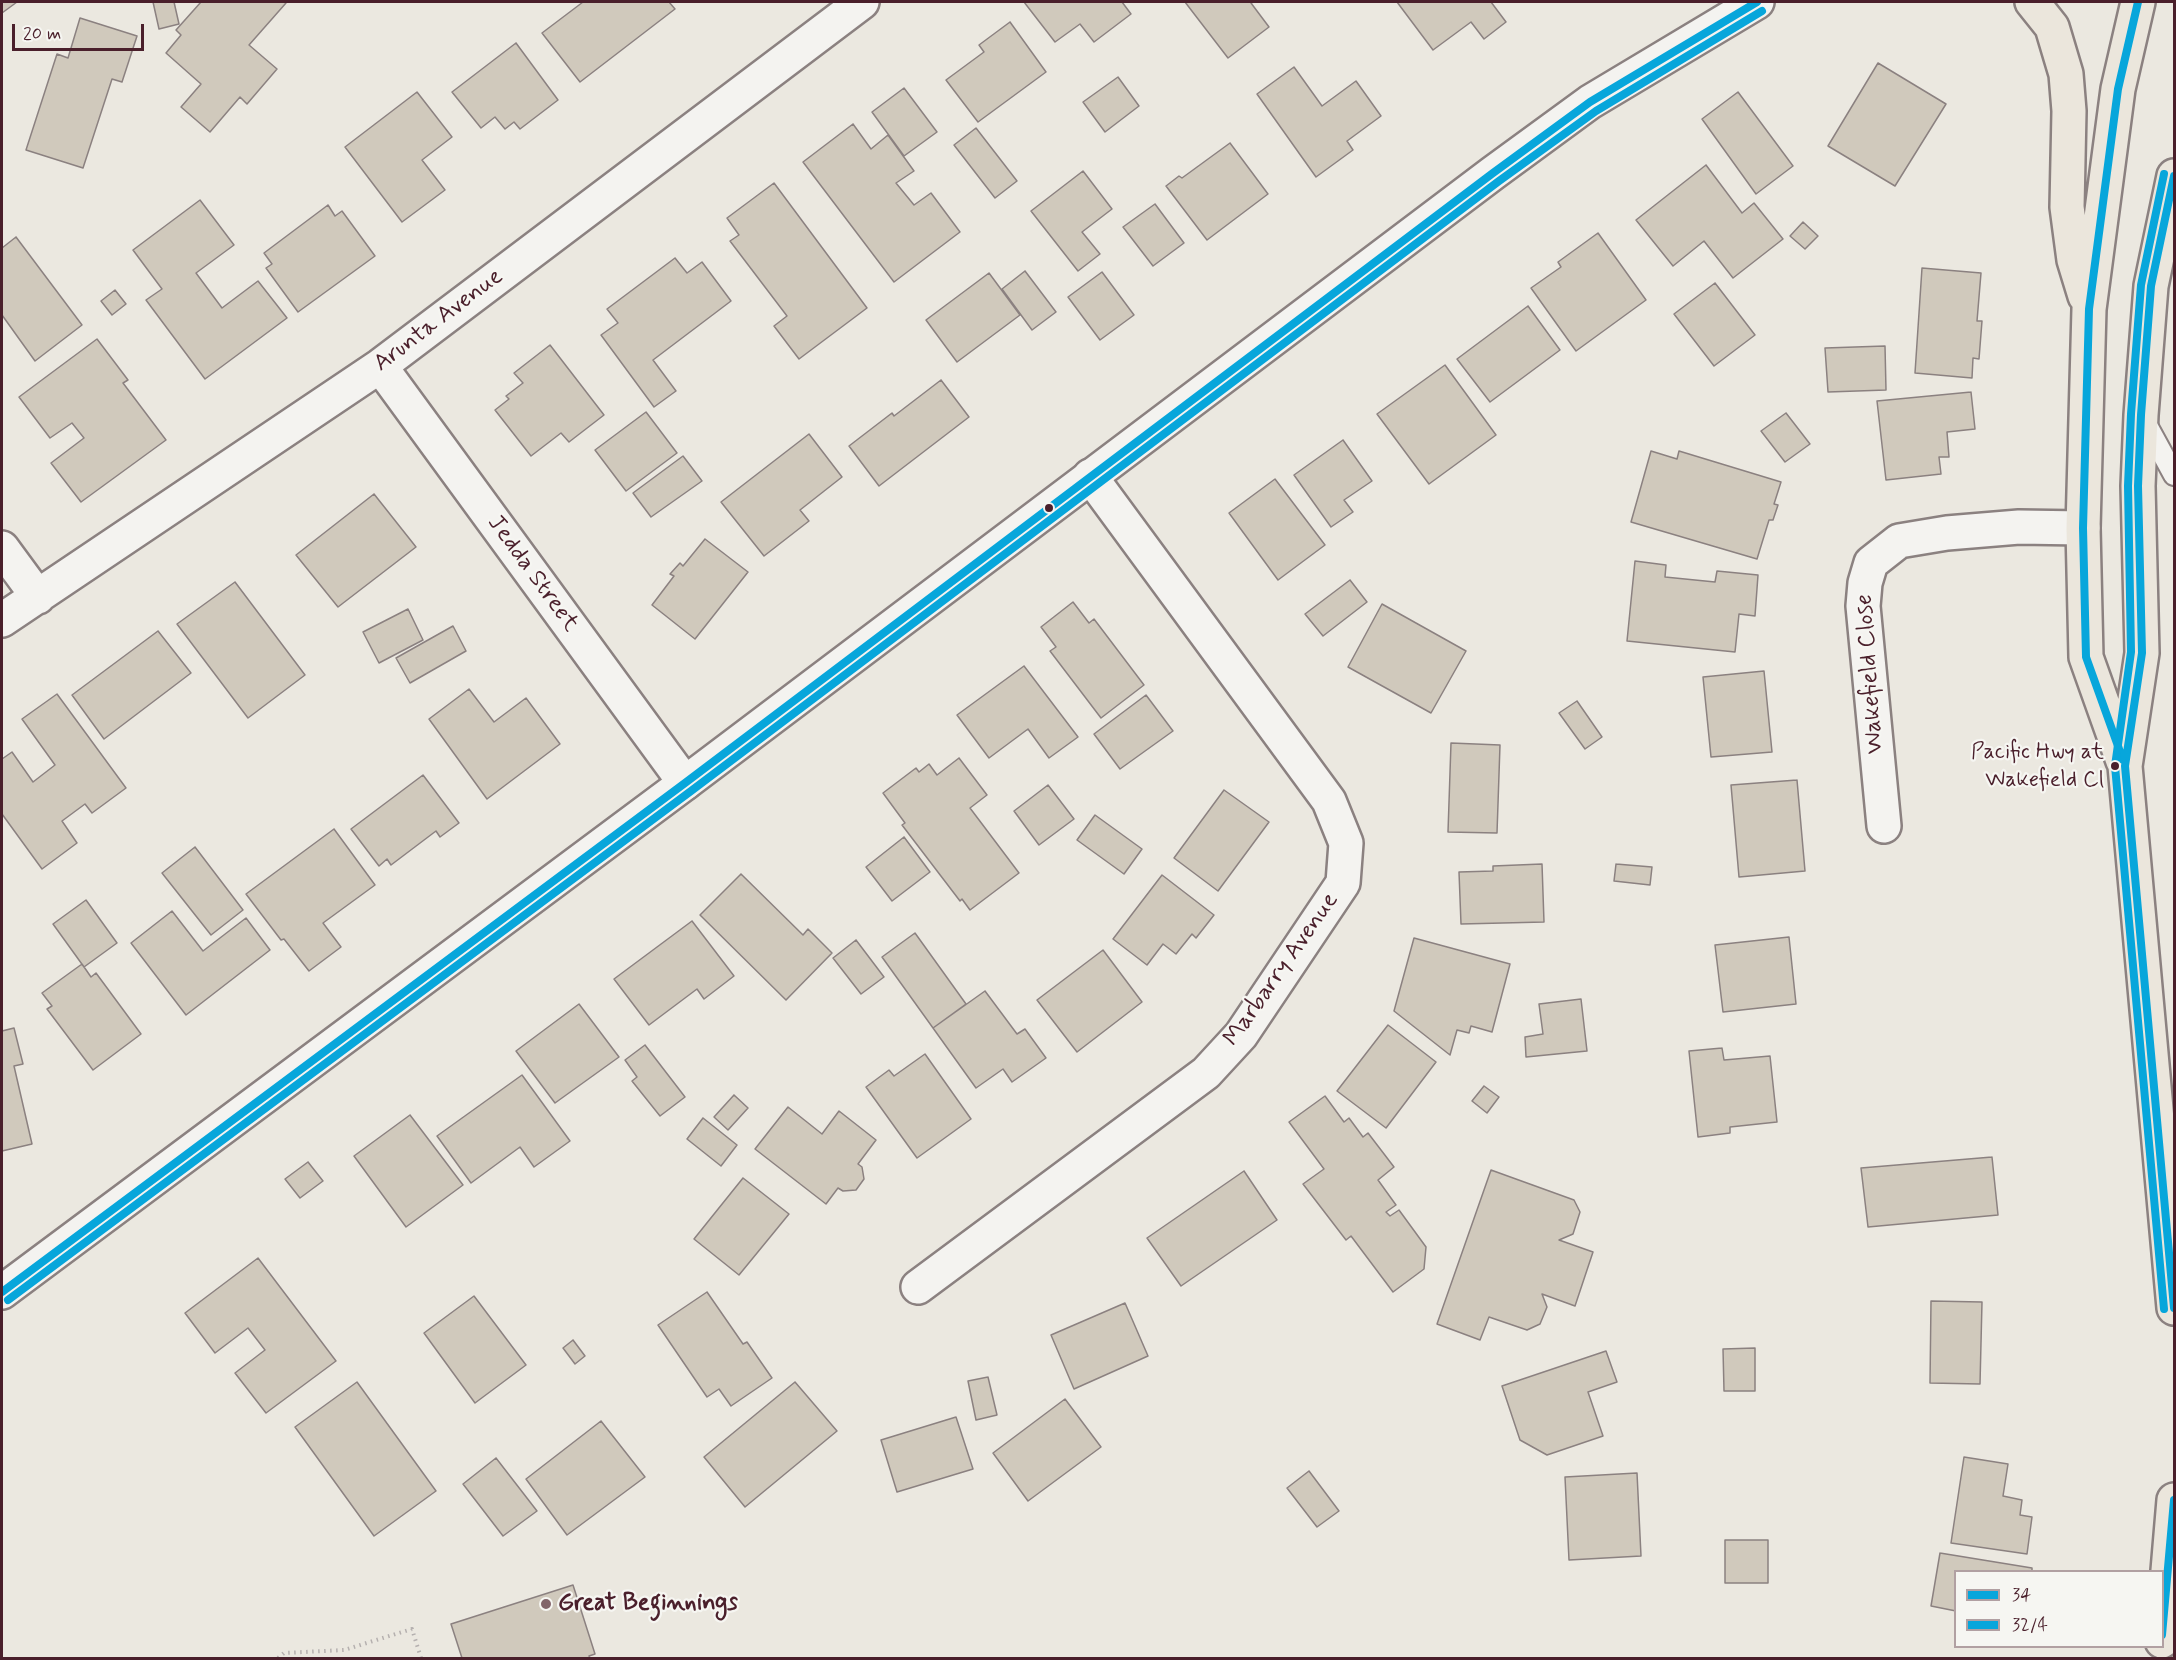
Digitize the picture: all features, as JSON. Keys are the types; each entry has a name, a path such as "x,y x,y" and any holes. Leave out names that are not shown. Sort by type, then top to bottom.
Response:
{"highway":[{"path":"2032,2 2052,27 2066,74 2069,111 2067,207 2074,260 2089,309"},
{"path":"2125,766 2086,657 2083,528 2089,309 2118,89 2138,2"},
{"path":"2175,176 2151,286 2138,486 2142,653 2125,766 2175,1308"},
{"path":"2164,1629 2175,1500"}],"street":[{"path":"2,1292 685,783 1590,102 1758,3"},
{"name":"Arunta Avenue","path":"2,620 380,366 845,7"},
{"name":"Jedda Street","path":"380,366 685,783"},
{"name":"Marbarry Avenue","path":"918,1287 1206,1073 1241,1035 1343,883 1346,843 1329,801 1090,476"},
{"name":"Wakefield Close","path":"1884,826 1863,606 1864,583 1871,563 1899,541 1947,533 2019,527 2083,528"},
{"path":"2,548 38,597"}],"lane":[{"path":"2141,415 2175,476"}],"path":[{"path":"278,1659 284,1653 344,1650 412,1629 421,1659"}],"building":[{"path":"2,2 17,2 2,13"},
{"path":"153,2 174,2 179,24 159,29"},
{"path":"201,2 286,3 249,45 277,69 247,104 240,97 210,132 181,107 201,84 166,53 181,35 176,30"},
{"path":"583,2 669,2 675,9 580,82 542,33"},
{"path":"1024,2 1122,2 1131,14 1094,42 1080,24 1055,42"},
{"path":"1185,2 1253,2 1251,3 1269,27 1228,58"},
{"path":"1397,2 1491,2 1506,22 1484,39 1471,22 1433,50"},
{"path":"80,18 137,36 122,82 112,79 83,168 26,150 57,54 68,58"},
{"path":"1010,22 1046,72 978,122 946,80 984,52 979,45"},
{"path":"516,43 558,100 520,129 514,122 505,129 495,117 481,128 452,92"},
{"path":"1878,63 1946,104 1895,186 1828,146"},
{"path":"1294,67 1322,106 1356,81 1381,116 1347,141 1353,150 1316,177 1257,94"},
{"path":"1118,77 1139,106 1105,132 1083,102"},
{"path":"904,88 937,132 904,156 872,112"},
{"path":"417,92 452,137 422,160 445,190 402,222 345,147"},
{"path":"1738,92 1793,166 1756,194 1702,119"},
{"path":"853,124 871,149 888,135 914,171 896,183 914,205 931,193 960,232 894,282 803,162"},
{"path":"976,128 1017,181 995,198 954,145"},
{"path":"1230,143 1268,194 1207,240 1166,186 1179,176 1182,178"},
{"path":"1706,165 1742,213 1754,203 1783,239 1733,278 1704,241 1673,266 1636,220"},
{"path":"1083,171 1112,209 1082,232 1100,254 1078,271 1031,211"},
{"path":"774,183 867,308 799,359 774,326 787,316 730,241 739,235 727,218"},
{"path":"200,200 234,245 196,273 222,308 258,281 287,318 205,379 146,300 162,289 133,250"},
{"path":"1155,204 1184,243 1153,266 1123,227"},
{"path":"328,205 335,216 342,211 375,256 298,312 266,268 272,264 264,253"},
{"path":"1803,222 1818,236 1805,249 1790,236"},
{"path":"1598,233 1646,300 1576,351 1531,288 1561,267 1558,262"},
{"path":"16,237 82,325 35,361 2,315 2,248"},
{"path":"675,258 687,273 702,262 731,301 653,360 676,391 654,407 601,335 618,323 607,309"},
{"path":"1922,268 1981,273 1977,321 1982,321 1979,359 1973,358 1972,378 1915,373"},
{"path":"1025,271 1056,312 1032,330 1002,289"},
{"path":"1102,272 1134,315 1100,340 1068,297"},
{"path":"989,273 1020,315 957,362 926,320"},
{"path":"1715,283 1755,335 1714,366 1674,314"},
{"path":"115,290 126,304 112,315 101,301"},
{"path":"1528,306 1560,350 1490,402 1457,359"},
{"path":"97,339 128,380 123,383 166,440 81,502 51,463 84,438 72,423 50,438 19,397"},
{"path":"550,345 604,415 569,442 561,433 531,456 495,410 509,399 506,396 523,383 514,373"},
{"path":"1885,346 1886,390 1828,392 1825,348"},
{"path":"1445,365 1496,435 1429,484 1377,414"},
{"path":"941,380 969,417 879,486 849,446 892,413 894,416"},
{"path":"1971,392 1975,429 1947,432 1949,457 1939,457 1941,474 1886,480 1877,401"},
{"path":"646,412 677,453 626,491 595,450"},
{"path":"1786,413 1810,444 1785,462 1761,431"},
{"path":"809,434 842,477 800,510 809,521 764,556 721,502"},
{"path":"1343,440 1372,481 1344,500 1353,512 1331,527 1294,475"},
{"path":"1651,451 1677,459 1679,451 1781,482 1774,504 1778,505 1773,520 1769,520 1757,559 1631,522"},
{"path":"683,456 702,481 651,517 633,493"},
{"path":"1275,479 1325,545 1278,580 1229,513"},
{"path":"374,494 416,547 338,607 296,555"},
{"path":"705,539 748,572 695,639 652,605 674,576 670,574 680,563 683,566"},
{"path":"1635,561 1666,565 1665,577 1715,582 1717,571 1758,575 1755,616 1739,614 1735,652 1627,641"},
{"path":"1350,580 1367,602 1323,636 1305,614"},
{"path":"235,582 305,675 248,718 177,624"},
{"path":"1073,602 1089,623 1094,619 1144,685 1101,718 1050,651 1056,647 1041,627"},
{"path":"1382,604 1466,651 1431,713 1348,667"},
{"path":"408,609 423,640 379,663 363,632"},
{"path":"453,626 466,651 410,683 396,658"},
{"path":"158,631 191,673 104,739 72,695"},
{"path":"1024,666 1078,737 1049,758 1028,729 989,758 957,715"},
{"path":"1764,671 1772,752 1711,757 1703,677"},
{"path":"469,689 494,722 526,698 560,744 487,799 429,719"},
{"path":"57,694 126,788 92,813 85,804 62,821 77,843 42,869 2,814 2,759 12,752 33,782 55,765 22,719"},
{"path":"1146,695 1173,731 1120,769 1094,734"},
{"path":"1577,701 1602,737 1585,749 1559,713"},
{"path":"1451,743 1500,745 1497,833 1448,832"},
{"path":"959,758 987,795 970,808 1019,873 970,910 962,899 960,901 902,825 905,823 883,793 916,768 919,772 929,764 937,775"},
{"path":"423,775 459,823 440,837 436,831 391,865 387,859 379,866 351,829"},
{"path":"1797,780 1805,871 1739,877 1731,785"},
{"path":"1048,785 1074,819 1039,845 1014,811"},
{"path":"1224,790 1269,822 1218,891 1174,858"},
{"path":"1095,815 1142,849 1124,874 1077,840"},
{"path":"334,829 375,885 323,923 341,947 309,971 284,939 281,940 246,894"},
{"path":"904,837 930,872 892,901 866,867"},
{"path":"195,847 243,910 211,935 162,873"},
{"path":"1542,864 1544,922 1461,924 1459,872 1493,871 1493,866"},
{"path":"1616,864 1652,867 1650,885 1614,881"},
{"path":"741,874 803,935 808,929 832,953 786,1000 700,915"},
{"path":"1162,875 1214,915 1196,938 1192,934 1176,954 1163,944 1147,965 1113,939"},
{"path":"86,900 117,943 84,967 53,924"},
{"path":"172,911 203,951 246,918 270,950 186,1015 131,943"},
{"path":"692,921 734,976 704,999 697,989 649,1025 614,979"},
{"path":"915,933 966,1004 933,1028 882,957"},
{"path":"1789,937 1796,1004 1723,1012 1715,945"},
{"path":"1414,938 1510,964 1492,1032 1471,1026 1469,1033 1457,1030 1450,1055 1394,1011"},
{"path":"856,940 884,977 861,994 833,958"},
{"path":"1103,950 1142,1002 1077,1052 1037,1000"},
{"path":"82,964 91,977 96,973 141,1034 93,1070 47,1009 52,1006 42,993"},
{"path":"985,991 1017,1034 1025,1029 1046,1058 1012,1082 1003,1069 976,1088 933,1028"},
{"path":"1581,999 1587,1051 1526,1057 1525,1037 1543,1034 1539,1004"},
{"path":"579,1004 619,1057 555,1103 516,1051"},
{"path":"1388,1025 1436,1062 1386,1128 1337,1091"},
{"path":"14,1028 23,1064 14,1066 32,1144 2,1151 2,1031"},
{"path":"645,1045 685,1097 660,1116 632,1081 637,1077 625,1060"},
{"path":"1722,1048 1724,1060 1770,1056 1777,1122 1730,1127 1730,1133 1698,1137 1689,1051"},
{"path":"925,1054 971,1119 917,1158 866,1087 889,1070 894,1076"},
{"path":"522,1075 570,1141 534,1167 520,1147 471,1183 437,1136"},
{"path":"1484,1086 1499,1097 1487,1113 1472,1101"},
{"path":"734,1095 748,1108 728,1130 714,1117"},
{"path":"1325,1096 1344,1122 1349,1118 1363,1137 1368,1133 1394,1167 1378,1180 1396,1205 1386,1212 1390,1216 1399,1210 1426,1247 1424,1269 1393,1292 1351,1236 1346,1240 1303,1184 1324,1169 1289,1122"},
{"path":"788,1107 822,1134 839,1111 876,1140 858,1164 862,1167 864,1179 856,1190 843,1191 838,1188 826,1204 755,1149"},
{"path":"410,1115 463,1185 406,1227 354,1156"},
{"path":"703,1118 737,1145 721,1166 687,1139"},
{"path":"1992,1157 1998,1215 1868,1227 1861,1168"},
{"path":"308,1162 323,1181 300,1198 285,1179"},
{"path":"1491,1170 1574,1200 1580,1212 1573,1234 1559,1240 1593,1252 1575,1306 1542,1294 1547,1307 1540,1324 1527,1330 1489,1317 1480,1340 1437,1324"},
{"path":"1244,1171 1277,1220 1181,1286 1147,1238"},
{"path":"743,1178 789,1214 739,1275 694,1239"},
{"path":"258,1258 336,1361 266,1413 235,1373 265,1350 248,1328 215,1353 185,1313"},
{"path":"707,1292 743,1344 747,1342 772,1378 731,1406 719,1389 707,1397 658,1325"},
{"path":"474,1296 526,1365 475,1403 424,1333"},
{"path":"1931,1301 1982,1302 1980,1384 1930,1383"},
{"path":"1125,1303 1148,1356 1074,1389 1051,1335"},
{"path":"573,1340 585,1356 575,1364 563,1348"},
{"path":"1755,1348 1755,1391 1724,1391 1723,1349"},
{"path":"1606,1351 1617,1382 1588,1392 1603,1436 1547,1455 1520,1440 1502,1386"},
{"path":"988,1377 997,1415 976,1420 968,1381"},
{"path":"357,1382 436,1491 374,1536 295,1427"},
{"path":"795,1382 837,1431 745,1507 704,1457"},
{"path":"1065,1399 1101,1447 1028,1501 993,1453"},
{"path":"956,1417 973,1469 897,1492 881,1440"},
{"path":"601,1421 645,1477 567,1535 526,1479"},
{"path":"1964,1457 2008,1464 2003,1496 2022,1500 2020,1515 2032,1517 2027,1554 1951,1543"},
{"path":"496,1458 537,1511 503,1536 463,1484"},
{"path":"1309,1471 1339,1511 1317,1527 1287,1488"},
{"path":"1637,1473 1641,1556 1569,1560 1565,1477"},
{"path":"1725,1540 1768,1540 1768,1583 1725,1583"},
{"path":"1940,1553 2032,1568 2032,1570 1954,1570 1954,1611 1931,1606"},
{"name":"Great Beginnings","path":"573,1585 595,1654 589,1656 590,1658 462,1658 451,1624"}],"transit line":[{"name":"34","path":"2,1292 685,783 1493,173 1590,102 1757,2"},
{"name":"34","path":"2123,760 2086,657 2083,528 2089,309 2118,89 2138,2"},
{"name":"32/4","path":"8,1300 691,791 1499,181 1596,111 1762,11"},
{"name":"32/4","path":"2164,174 2141,285 2128,486 2131,652 2115,766 2164,1309"},
{"name":"34","path":"2174,176 2151,286 2138,486 2142,653 2125,766 2174,1308"},
{"name":"34","path":"2164,1612 2174,1500"}],"place":[{"name":"Pacific Hwy at Wakefield Cl","path":"2115,766"},
{"name":"Great Beginnings","path":"546,1604"}]}
